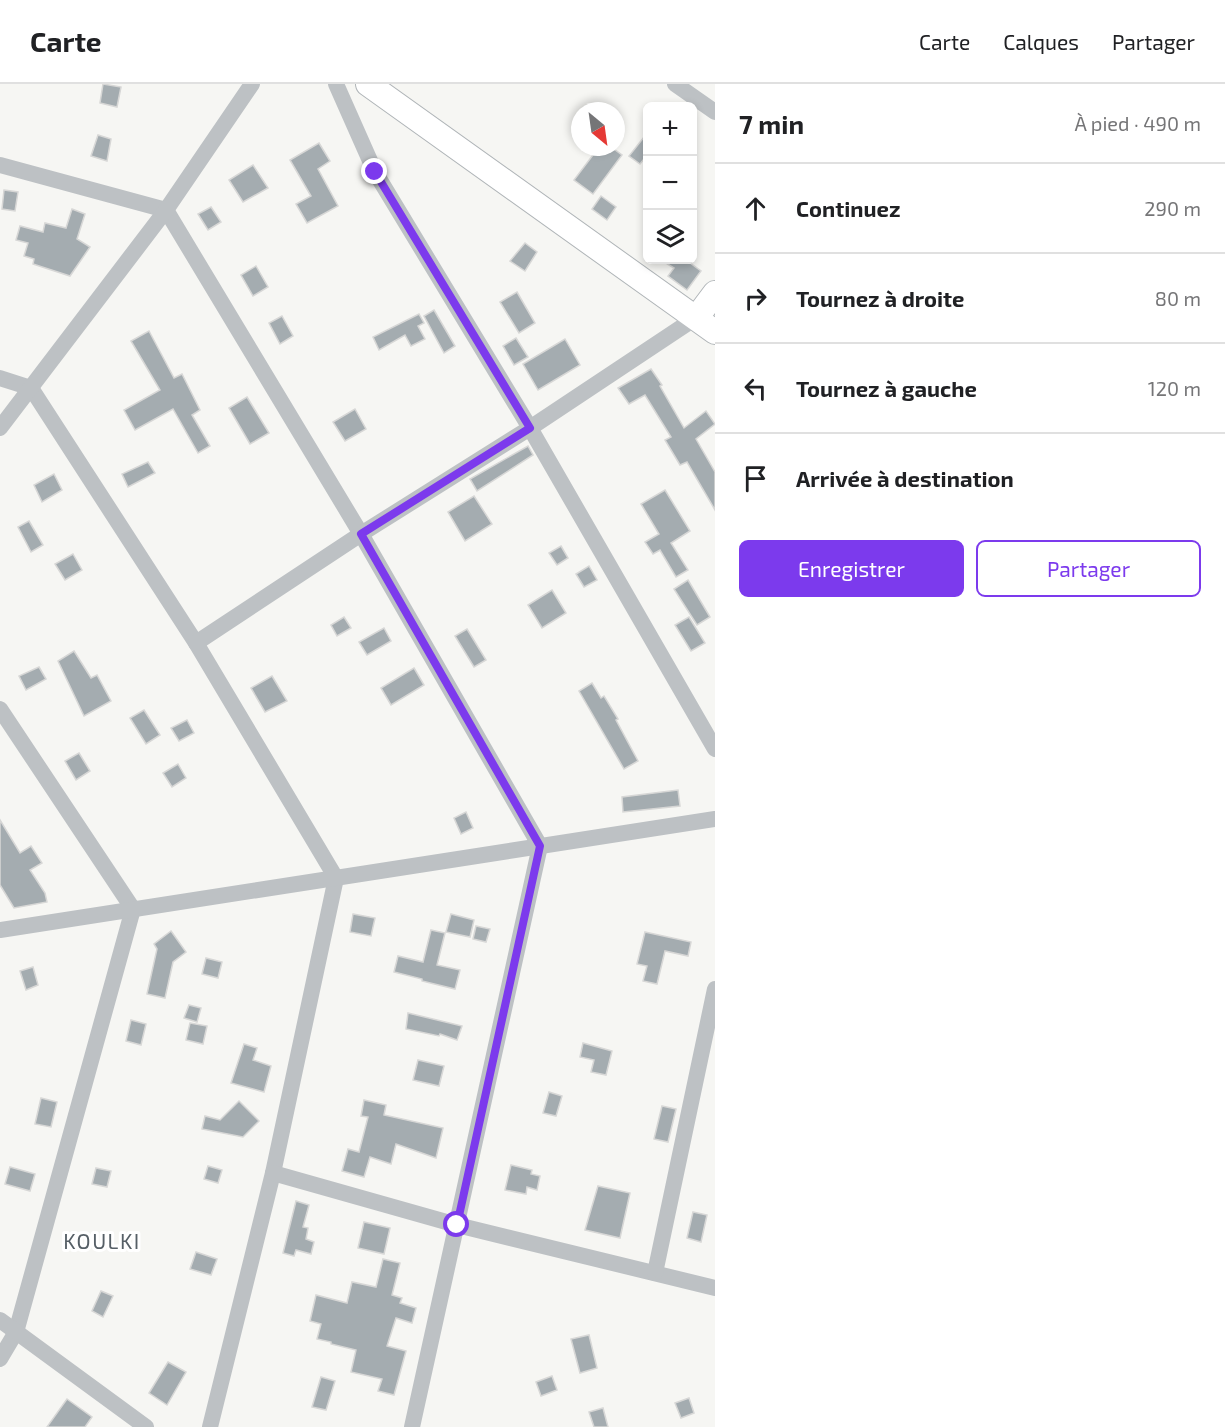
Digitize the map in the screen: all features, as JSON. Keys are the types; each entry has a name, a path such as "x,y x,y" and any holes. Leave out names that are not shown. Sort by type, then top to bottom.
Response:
{"main road":[{"path":"368,84 715,332"},
{"path":"696,317 715,293"}],"street":[{"path":"0,428 166,210 252,84"},
{"path":"336,84 375,172 530,428 715,749"},
{"path":"675,84 715,112"},
{"path":"0,165 166,210 361,534 540,846 412,1427"},
{"path":"196,642 361,534 530,428 696,317"},
{"path":"0,378 31,388 196,642 336,878 273,1173 210,1427"},
{"path":"0,709 132,909 16,1332 0,1359"},
{"path":"0,930 715,819"},
{"path":"655,1273 715,989"},
{"path":"273,1173 457,1225 715,1287"},
{"path":"0,1320 146,1427"}],"building":[{"path":"103,84 121,87 117,107 100,103"},
{"path":"98,135 111,139 107,161 91,156"},
{"path":"643,138 643,160 640,164 629,156"},
{"path":"319,143 330,161 318,169 338,206 307,223 296,204 311,196 290,160"},
{"path":"592,156 621,156 593,194 574,180"},
{"path":"253,165 268,188 243,202 229,180"},
{"path":"4,190 18,192 15,211 2,209"},
{"path":"601,196 616,207 607,220 592,209"},
{"path":"211,207 221,222 208,230 198,214"},
{"path":"72,209 85,214 77,239 90,247 70,276 33,264 34,259 24,256 28,243 16,240 20,226 43,232 45,223 66,228"},
{"path":"525,243 537,252 525,271 510,261"},
{"path":"668,264 691,264 701,271 687,290 668,276 674,268"},
{"path":"256,266 268,287 253,296 241,275"},
{"path":"517,292 535,323 519,333 500,302"},
{"path":"434,310 455,346 444,353 424,316"},
{"path":"419,314 424,323 418,326 425,339 411,346 405,335 379,350 373,337"},
{"path":"282,316 293,336 280,344 269,323"},
{"path":"149,331 174,378 182,374 200,410 192,415 210,446 198,453 173,409 135,430 124,410 160,390 131,341"},
{"path":"516,338 528,357 514,365 503,346"},
{"path":"565,339 580,365 538,390 523,364"},
{"path":"651,369 684,428 706,411 715,424 696,439 715,472 715,510 687,462 680,465 665,440 671,437 645,395 629,404 618,388"},
{"path":"247,397 269,433 250,444 229,408"},
{"path":"355,409 366,429 345,441 333,422"},
{"path":"528,446 533,455 477,491 470,479"},
{"path":"148,462 155,473 128,487 122,474"},
{"path":"54,474 62,490 42,502 34,485"},
{"path":"665,490 690,531 671,543 688,570 676,577 660,550 653,554 645,542 659,534 641,504"},
{"path":"474,496 492,524 465,541 448,512"},
{"path":"29,521 43,545 31,552 18,527"},
{"path":"561,546 568,558 557,565 549,553"},
{"path":"73,554 82,570 65,580 55,564"},
{"path":"589,566 597,580 584,587 576,574"},
{"path":"688,580 710,617 697,625 674,589"},
{"path":"552,590 566,613 542,628 528,605"},
{"path":"344,617 351,628 337,636 331,625"},
{"path":"689,617 705,643 691,651 675,625"},
{"path":"384,628 391,641 367,655 359,642"},
{"path":"467,629 486,660 474,667 455,636"},
{"path":"74,651 91,678 97,675 111,701 84,716 58,661"},
{"path":"39,667 46,679 26,690 19,676"},
{"path":"414,668 424,685 391,705 381,688"},
{"path":"272,676 287,701 265,712 251,688"},
{"path":"592,683 601,698 604,696 618,719 616,720 638,761 624,769 579,691"},
{"path":"144,710 160,735 146,744 130,718"},
{"path":"187,720 194,733 179,741 171,728"},
{"path":"79,753 90,771 76,780 65,761"},
{"path":"178,764 186,778 172,787 163,773"},
{"path":"678,790 680,806 623,812 622,797"},
{"path":"466,812 473,828 461,834 454,818"},
{"path":"0,820 20,853 31,846 42,863 30,870 45,893 47,902 14,908 0,885"},
{"path":"353,914 375,918 371,936 350,932"},
{"path":"451,914 474,920 470,937 446,932"},
{"path":"476,926 490,929 486,942 473,939"},
{"path":"431,930 445,933 437,965 460,970 455,989 394,972 398,956 423,962"},
{"path":"171,931 186,952 173,962 165,998 147,994 157,949 154,944"},
{"path":"645,932 691,942 688,956 665,951 657,984 643,981 647,966 637,964"},
{"path":"206,958 222,962 218,978 202,974"},
{"path":"33,967 38,985 26,990 20,971"},
{"path":"189,1005 201,1008 197,1022 184,1018"},
{"path":"408,1013 462,1026 457,1040 440,1034 439,1036 406,1029"},
{"path":"131,1020 146,1024 141,1045 126,1041"},
{"path":"190,1023 207,1026 203,1044 186,1040"},
{"path":"583,1043 612,1051 606,1075 591,1072 594,1060 580,1057"},
{"path":"244,1044 257,1048 253,1060 271,1066 264,1092 231,1083"},
{"path":"418,1060 444,1066 439,1086 413,1080"},
{"path":"549,1092 562,1096 556,1116 543,1113"},
{"path":"41,1098 57,1102 51,1127 35,1124"},
{"path":"364,1100 386,1105 384,1115 443,1128 436,1158 396,1144 391,1164 370,1157 364,1177 342,1171 348,1149 359,1152 368,1117 361,1116"},
{"path":"239,1101 259,1121 243,1137 202,1129 205,1116 220,1120"},
{"path":"662,1106 676,1109 668,1142 654,1139"},
{"path":"511,1165 532,1170 531,1174 540,1176 537,1190 527,1187 526,1194 505,1190"},
{"path":"208,1166 222,1170 218,1183 204,1179"},
{"path":"10,1167 35,1174 30,1191 5,1184"},
{"path":"96,1168 111,1171 107,1187 92,1184"},
{"path":"598,1186 630,1193 620,1238 585,1230"},
{"path":"296,1201 309,1205 303,1227 308,1228 306,1239 314,1242 311,1254 296,1250 294,1256 283,1253"},
{"path":"693,1212 707,1215 701,1242 687,1238"},
{"path":"364,1222 390,1228 384,1254 358,1248"},
{"path":"196,1252 217,1259 211,1275 190,1269"},
{"path":"383,1259 400,1263 392,1295 402,1298 400,1303 416,1308 412,1323 396,1318 387,1346 406,1351 394,1395 378,1391 382,1379 351,1372 356,1350 317,1339 321,1324 310,1321 316,1295 347,1303 352,1282 376,1287"},
{"path":"101,1291 113,1296 103,1317 92,1311"},
{"path":"589,1335 597,1368 580,1373 571,1339"},
{"path":"168,1362 186,1372 167,1405 149,1393"},
{"path":"552,1376 557,1390 541,1396 536,1382"},
{"path":"321,1377 335,1381 326,1410 312,1407"},
{"path":"689,1398 694,1413 681,1418 675,1403"},
{"path":"67,1399 92,1417 85,1427 47,1427"},
{"path":"603,1408 608,1427 594,1427 589,1412"}],"district":[{"name":"KOULKI","path":"102,1242"}],"route":[{"path":"375,172 530,428 361,534 540,846 457,1225"}]}
